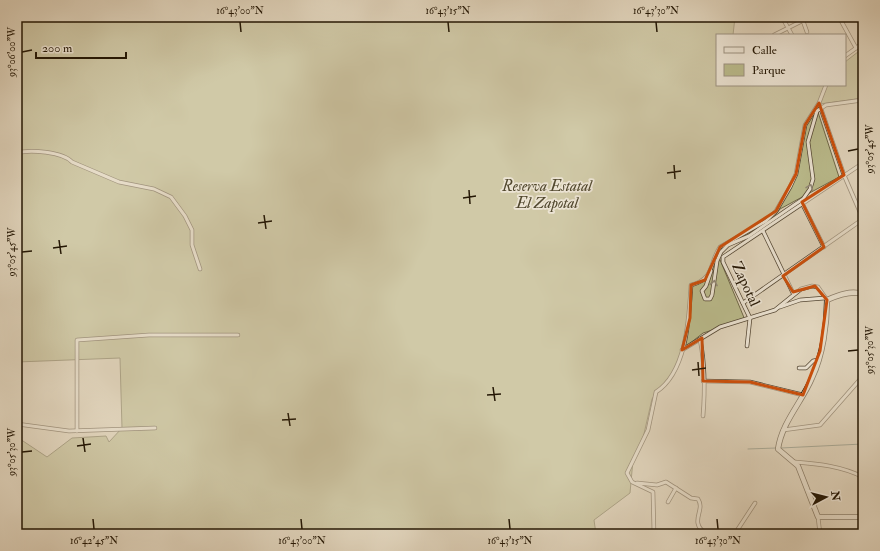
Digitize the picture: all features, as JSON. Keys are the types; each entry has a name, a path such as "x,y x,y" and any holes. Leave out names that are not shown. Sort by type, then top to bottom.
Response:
{"street":[{"path":"782,17 792,34"},
{"path":"776,34 810,17"},
{"path":"839,17 856,48"},
{"path":"803,21 807,32"},
{"path":"846,55 863,43"},
{"path":"826,86 819,102 805,125 796,174 790,187 776,211 766,221 720,247 716,254 706,286 702,291 705,299 710,299 712,295 717,261 721,252 728,245 749,236 807,194 813,179 808,142 817,111 820,108 863,100"},
{"path":"743,303 784,276 863,219 844,175 819,102"},
{"path":"17,153 43,152 69,158 72,162 120,182 154,189 171,196 185,216 192,230 192,245 200,269"},
{"path":"793,293 763,231 802,203 863,163"},
{"path":"802,203 824,247"},
{"name":"Zapotal","path":"750,318 723,260 724,257 763,231"},
{"path":"654,534 653,492 629,480 628,471 648,430 656,392 662,388 676,369 690,318 691,285 704,280 712,270"},
{"path":"779,308 793,293 801,289 815,286 821,290 826,299 827,310 818,360 813,377 782,430 778,449 795,462 818,517 820,534"},
{"path":"682,350 720,327 800,300 826,299 839,295 858,293 863,294"},
{"path":"747,346 750,318"},
{"path":"77,431 77,340 149,335 238,336"},
{"path":"700,340 703,381 703,416"},
{"path":"799,368 806,368 814,361 818,360"},
{"path":"782,430 820,425 863,376"},
{"path":"703,381 750,382 803,395"},
{"path":"17,424 30,427 77,431 155,428"},
{"path":"795,462 823,464 841,468 863,477"},
{"path":"635,483 657,485 666,482 691,498 700,500 697,522 699,527 706,534"},
{"path":"668,502 676,488"},
{"path":"737,534 738,529 755,503"},
{"path":"818,517 863,517"}],"highlighted area":[{"path":"819,103 844,175 802,202 824,247 783,276 793,292 815,286 827,300 820,351 803,395 750,382 703,381 702,338 682,350 690,318 691,285 705,280 720,247 776,211 796,174 805,125"}],"green space":[{"name":"Reserva Estatal El Zapotal","path":"28,17 735,17 733,34 716,34 716,86 846,86 846,61 863,48 863,98 820,104 817,109 839,177 780,209 777,213 743,238 731,242 718,255 745,320 703,333 684,348 675,372 658,390 652,399 643,438 633,460 630,493 594,520 596,534 17,534 17,439 20,439 47,457 72,438 106,436 109,442 122,428 120,358 17,362 17,25"}],"waterway":[{"path":"781,448 863,444"},
{"path":"748,449 776,448"}]}
